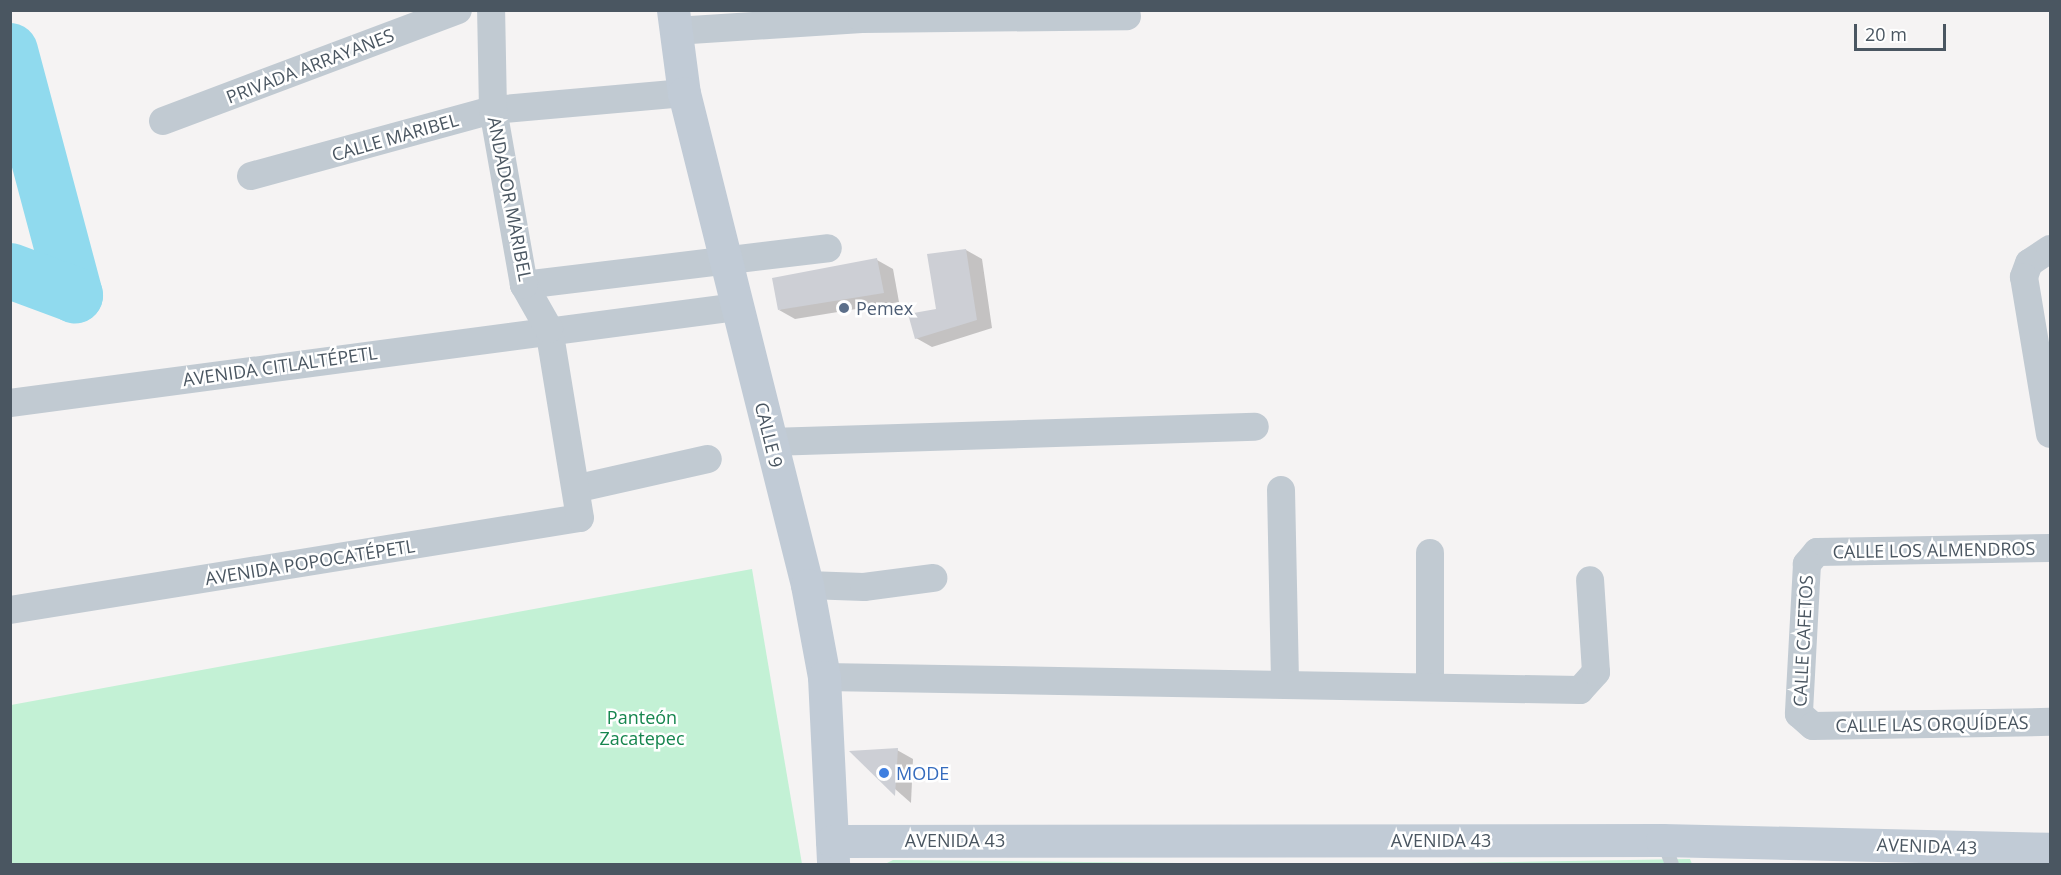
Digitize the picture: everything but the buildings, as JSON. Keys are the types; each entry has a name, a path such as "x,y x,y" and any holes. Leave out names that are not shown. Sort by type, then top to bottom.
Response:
{"street":[{"name":"PRIVADA ARRAYANES","path":"163,121 458,10"},
{"name":"ANDADOR MARIBEL","path":"491,10 493,110 524,285 549,329 579,488"},
{"path":"674,21 862,15 1127,16"},
{"name":"CALLE 9","path":"674,21 684,93 724,261 807,585 824,678 832,853"},
{"name":"CALLE MARIBEL","path":"251,176 493,110 684,93"},
{"path":"524,285 828,248"},
{"path":"2040,256 2024,277 2050,434"},
{"name":"AVENIDA CITLALTÉPETL","path":"10,403 549,329 736,307"},
{"path":"770,442 1255,427"},
{"path":"579,488 708,459"},
{"name":"AVENIDA POPOCATÉPETL","path":"10,610 580,518 579,488"},
{"path":"1281,489 1285,683"},
{"name":"CALLE LOS ALMENDROS","path":"1817,552 2050,548"},
{"name":"CALLE CAFETOS","path":"1813,726 1799,714 1807,564 1817,552"},
{"path":"1430,553 1430,685"},
{"path":"807,585 882,586 933,578"},
{"path":"824,678 1430,685 1580,690 1596,672 1590,580"},
{"name":"CALLE LAS ORQUÍDEAS","path":"1813,726 2050,722"},
{"name":"AVENIDA 43","path":"832,853 2050,849"}],"green space":[{"name":"Panteón Zacatepec","path":"752,569 802,864 11,864 11,705"},
{"path":"1690,859 1692,864 1393,864"},
{"path":"893,860 1284,864 885,864"}],"waterway":[{"path":"10,51 75,295 10,271"}],"place":[{"name":"Pemex","path":"844,308"},
{"name":"MODE","path":"884,773"}]}
